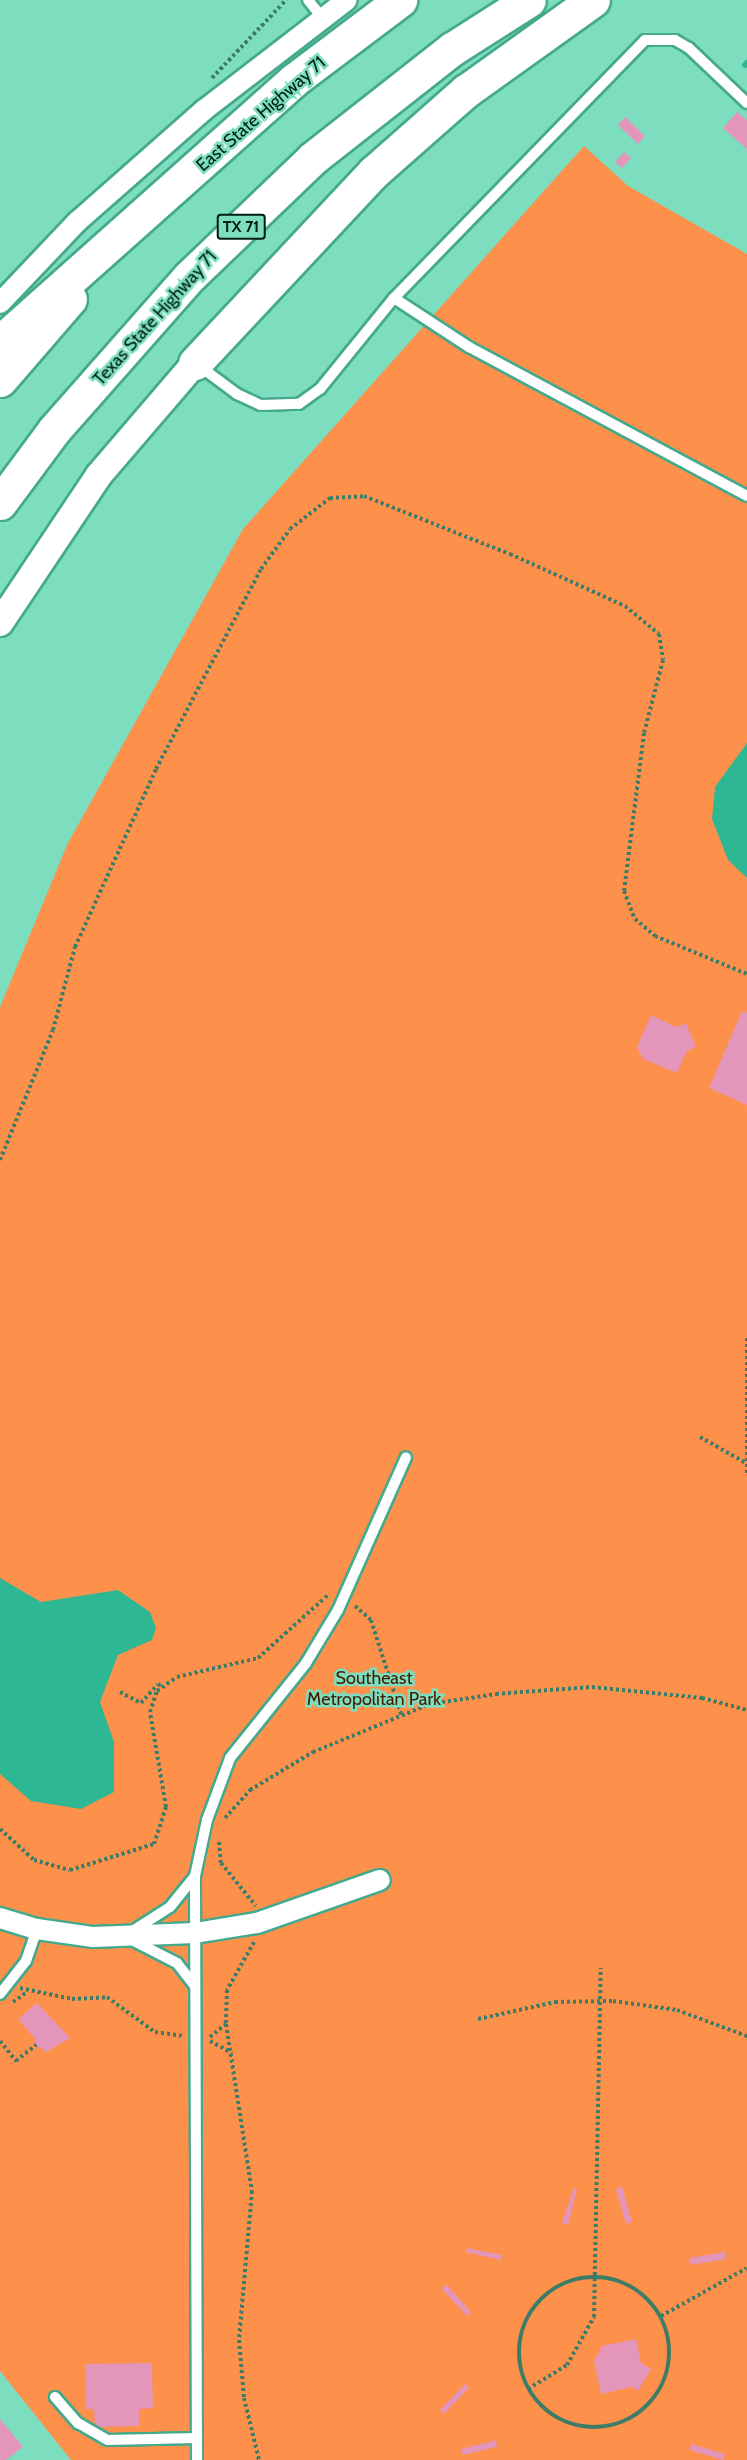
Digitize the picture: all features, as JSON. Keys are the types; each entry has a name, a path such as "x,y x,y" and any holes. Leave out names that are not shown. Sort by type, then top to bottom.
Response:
{"highway":[{"name":"East State Highway 71","path":"126,234 294,80 400,0"},
{"name":"Texas State Highway 71","path":"0,503 54,430 190,276 313,158 452,49 529,0"},
{"path":"195,363 374,172 466,91 592,0"},
{"path":"0,342 24,316 126,234"},
{"path":"0,380 126,234"}],"street":[{"path":"0,303 77,222 204,110 347,0"},
{"path":"0,623 99,475 195,363"},
{"path":"1,1919 37,1929 123,1936 195,1933 257,1923 380,1880"}],"lane":[{"path":"308,0 322,17"},
{"path":"195,363 237,394 261,405 299,404 320,389 394,298 645,40 675,40 689,48 747,104"},
{"path":"394,298 469,347 747,496"},
{"path":"197,2460 195,1876 207,1820 230,1758 306,1663 344,1597 406,1457"},
{"path":"123,1936 170,1907 195,1876"},
{"path":"0,1994 11,1984 26,1961 37,1929"},
{"path":"123,1936 177,1963 195,1986"},
{"path":"55,2397 78,2423 108,2440 197,2438"}],"path":[{"path":"0,1160 53,1030 75,948 156,770 261,569 290,529 330,498 364,496 510,554 625,606 659,634 663,660 644,733 624,891 635,919 656,936 747,974"},
{"path":"747,1338 747,1473"},
{"path":"700,1437 746,1463"},
{"path":"0,1829 34,1860 70,1870 154,1844 166,1807 150,1712 163,1687 177,1677 258,1659 285,1638 313,1605 334,1591 371,1620 401,1714"},
{"path":"120,1692 141,1703 158,1684 163,1687"},
{"path":"222,1821 259,1784 313,1752 430,1704 496,1694 592,1687 702,1698 747,1710"},
{"path":"220,1831 221,1863 258,1908 254,1942 226,1990 226,2024 252,2191 239,2340 244,2398 259,2460"},
{"path":"528,2389 567,2365 594,2317 601,1968"},
{"path":"11,1984 27,1992 72,1999 107,1997 155,2032 195,2038"},
{"path":"478,2019 555,2001 601,2001 677,2010 747,2036"},
{"path":"226,2024 207,2040 232,2053"},
{"path":"0,2041 16,2061 36,2045"},
{"path":"661,2316 747,2268"},
{"path":"595,2276 625,2282 645,2296 661,2316 669,2339 668,2364 660,2388 645,2408 624,2421 600,2427 575,2425 552,2415 528,2389 518,2351 522,2327 534,2305 553,2288 595,2276"}],"green space":[{"name":"Southeast Metropolitan Park","path":"584,146 628,186 747,254 747,2460 71,2460 0,2371 0,1007 68,843 243,529"}],"shaded area":[{"path":"747,743 747,878 728,860 712,819 715,787"},
{"path":"0,1578 41,1602 118,1590 150,1612 156,1628 152,1640 118,1655 100,1702 114,1742 114,1792 81,1809 31,1801 0,1774"}],"building":[{"path":"737,112 747,120 747,149 723,128"},
{"path":"625,117 645,136 638,144 618,125"},
{"path":"624,152 631,158 622,168 615,162"},
{"path":"742,1011 747,1013 747,1105 709,1088"},
{"path":"651,1015 676,1027 686,1023 696,1047 687,1051 677,1073 643,1059 637,1047"},
{"path":"37,2003 70,2038 46,2052 33,2043 36,2040 18,2019"},
{"path":"622,2187 632,2222 626,2224 616,2189"},
{"path":"574,2188 577,2189 568,2225 562,2223"},
{"path":"467,2248 502,2255 501,2260 466,2252"},
{"path":"725,2252 726,2259 691,2265 689,2258"},
{"path":"447,2285 471,2312 467,2316 442,2289"},
{"path":"636,2339 641,2363 651,2369 638,2391 632,2387 601,2394 594,2361 602,2346"},
{"path":"152,2363 153,2408 139,2409 139,2426 95,2427 94,2409 86,2409 85,2364"},
{"path":"465,2384 469,2388 444,2414 440,2410"},
{"path":"0,2419 23,2447 6,2460 0,2460"},
{"path":"496,2440 497,2447 463,2455 461,2449"},
{"path":"691,2444 725,2454 723,2460 689,2450"}]}
